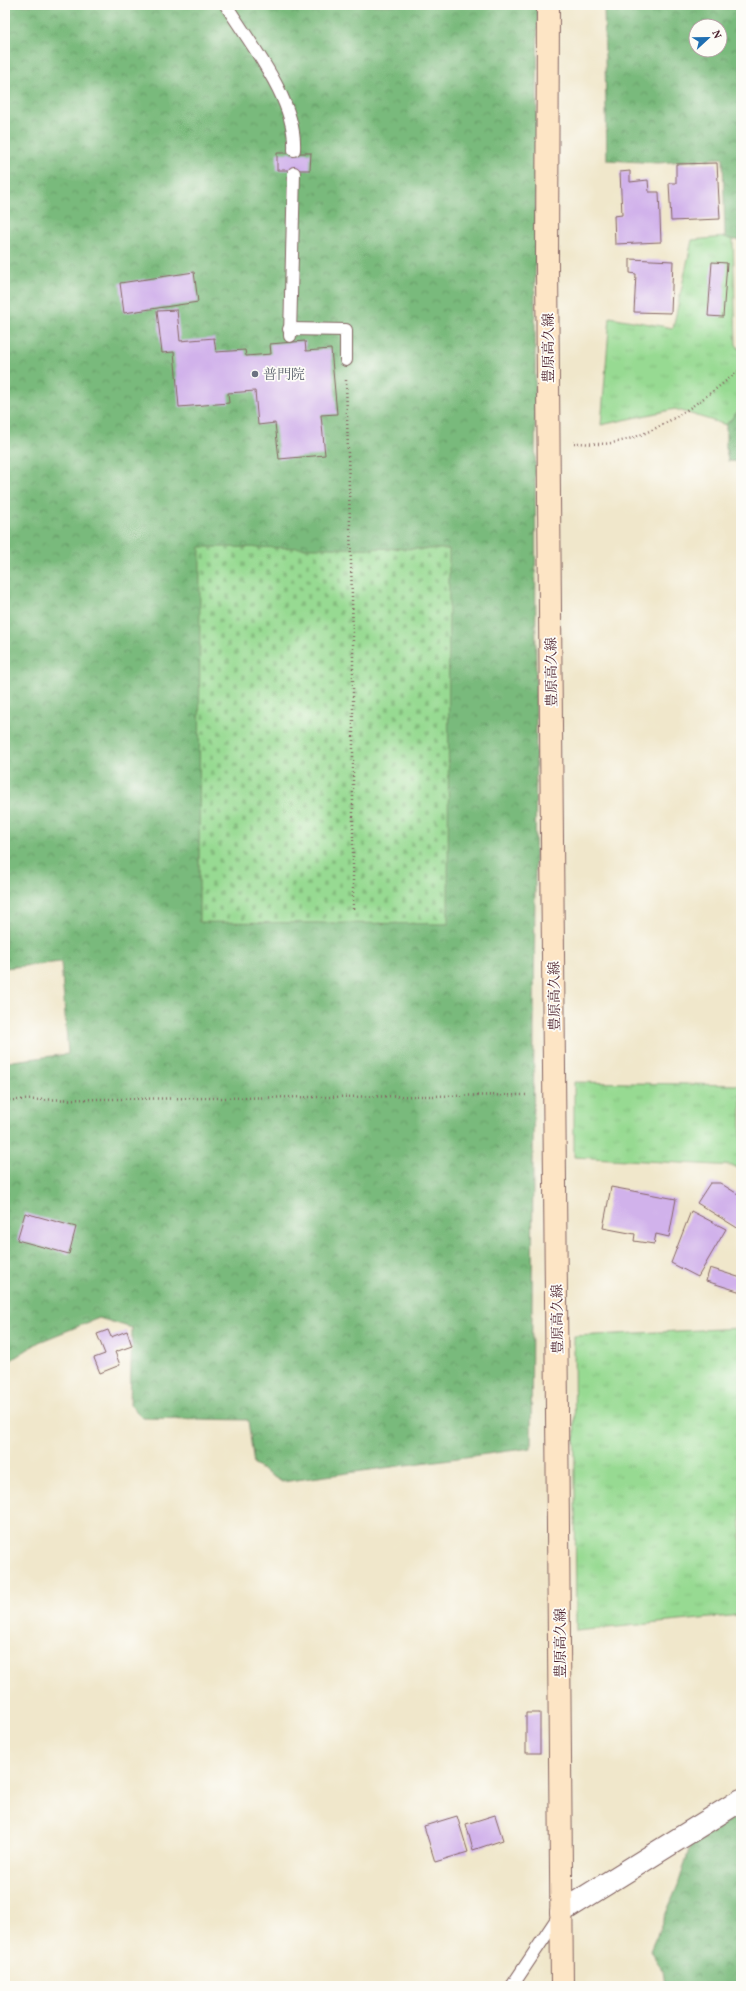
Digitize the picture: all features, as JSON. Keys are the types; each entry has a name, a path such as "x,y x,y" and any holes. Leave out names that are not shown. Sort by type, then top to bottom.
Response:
{"main road":[{"name":"豊原高久線","path":"548,5 548,442 556,1095 562,1986"}],"street":[{"path":"561,1912 741,1800"}],"lane":[{"path":"226,5 270,74 283,101 291,124 294,150"},
{"path":"294,173 290,333 346,330 346,360"},
{"path":"512,1986 561,1912"}],"path":[{"path":"346,360 353,634 353,912"},
{"path":"548,442 610,443 637,437 709,395 741,370"},
{"path":"5,1100 556,1095"}],"green space":[{"path":"5,5 538,5 535,293 536,739 531,1448 282,1482 254,1465 248,1420 143,1418 130,1405 132,1328 99,1318 39,1342 5,1364 5,1062 68,1054 61,962 5,968"},
{"path":"604,5 741,5 741,240 733,240 725,237 723,158 658,163 607,160"},
{"path":"725,237 733,240 736,344 741,352 741,408 726,425 675,409 601,425 610,317 673,328 692,240"},
{"path":"741,408 741,462 728,461 726,449 726,425"},
{"path":"200,547 449,549 448,924 199,922"},
{"path":"574,1082 741,1085 741,1170 734,1166 574,1157"},
{"path":"741,1328 741,1615 576,1631 574,1336"},
{"path":"741,1813 741,1986 665,1986 663,1970 650,1951 678,1885 690,1847"}],"building":[{"path":"277,153 311,153 310,170 277,170"},
{"path":"717,163 720,219 671,221 669,183 676,183 676,164"},
{"path":"630,171 630,182 648,180 649,192 659,192 661,242 615,244 614,216 622,215 620,172"},
{"path":"630,259 673,261 671,313 634,312 636,274 630,273"},
{"path":"712,262 727,263 723,317 708,316"},
{"path":"194,272 198,302 124,313 120,283"},
{"name":"普門院","path":"177,310 180,341 214,338 216,352 245,350 246,356 271,354 270,344 305,341 306,351 331,349 337,414 321,415 325,455 279,459 275,423 258,425 255,391 228,393 229,403 179,407 174,352 162,353 157,311"},
{"path":"710,1183 720,1183 741,1196 741,1227 739,1229 697,1203"},
{"path":"611,1187 676,1199 669,1237 656,1234 654,1244 634,1241 635,1234 603,1228"},
{"path":"691,1211 726,1229 698,1277 671,1263"},
{"path":"25,1213 76,1227 69,1254 17,1240"},
{"path":"710,1268 741,1278 741,1292 706,1281"},
{"path":"108,1330 111,1337 127,1331 132,1346 115,1352 120,1365 100,1373 94,1358 105,1354 97,1334"},
{"path":"526,1713 540,1713 540,1753 526,1753"},
{"path":"495,1815 503,1840 473,1850 466,1824"},
{"path":"457,1816 468,1852 435,1862 424,1826"}],"place":[{"name":"普門院","path":"255,374"}]}
